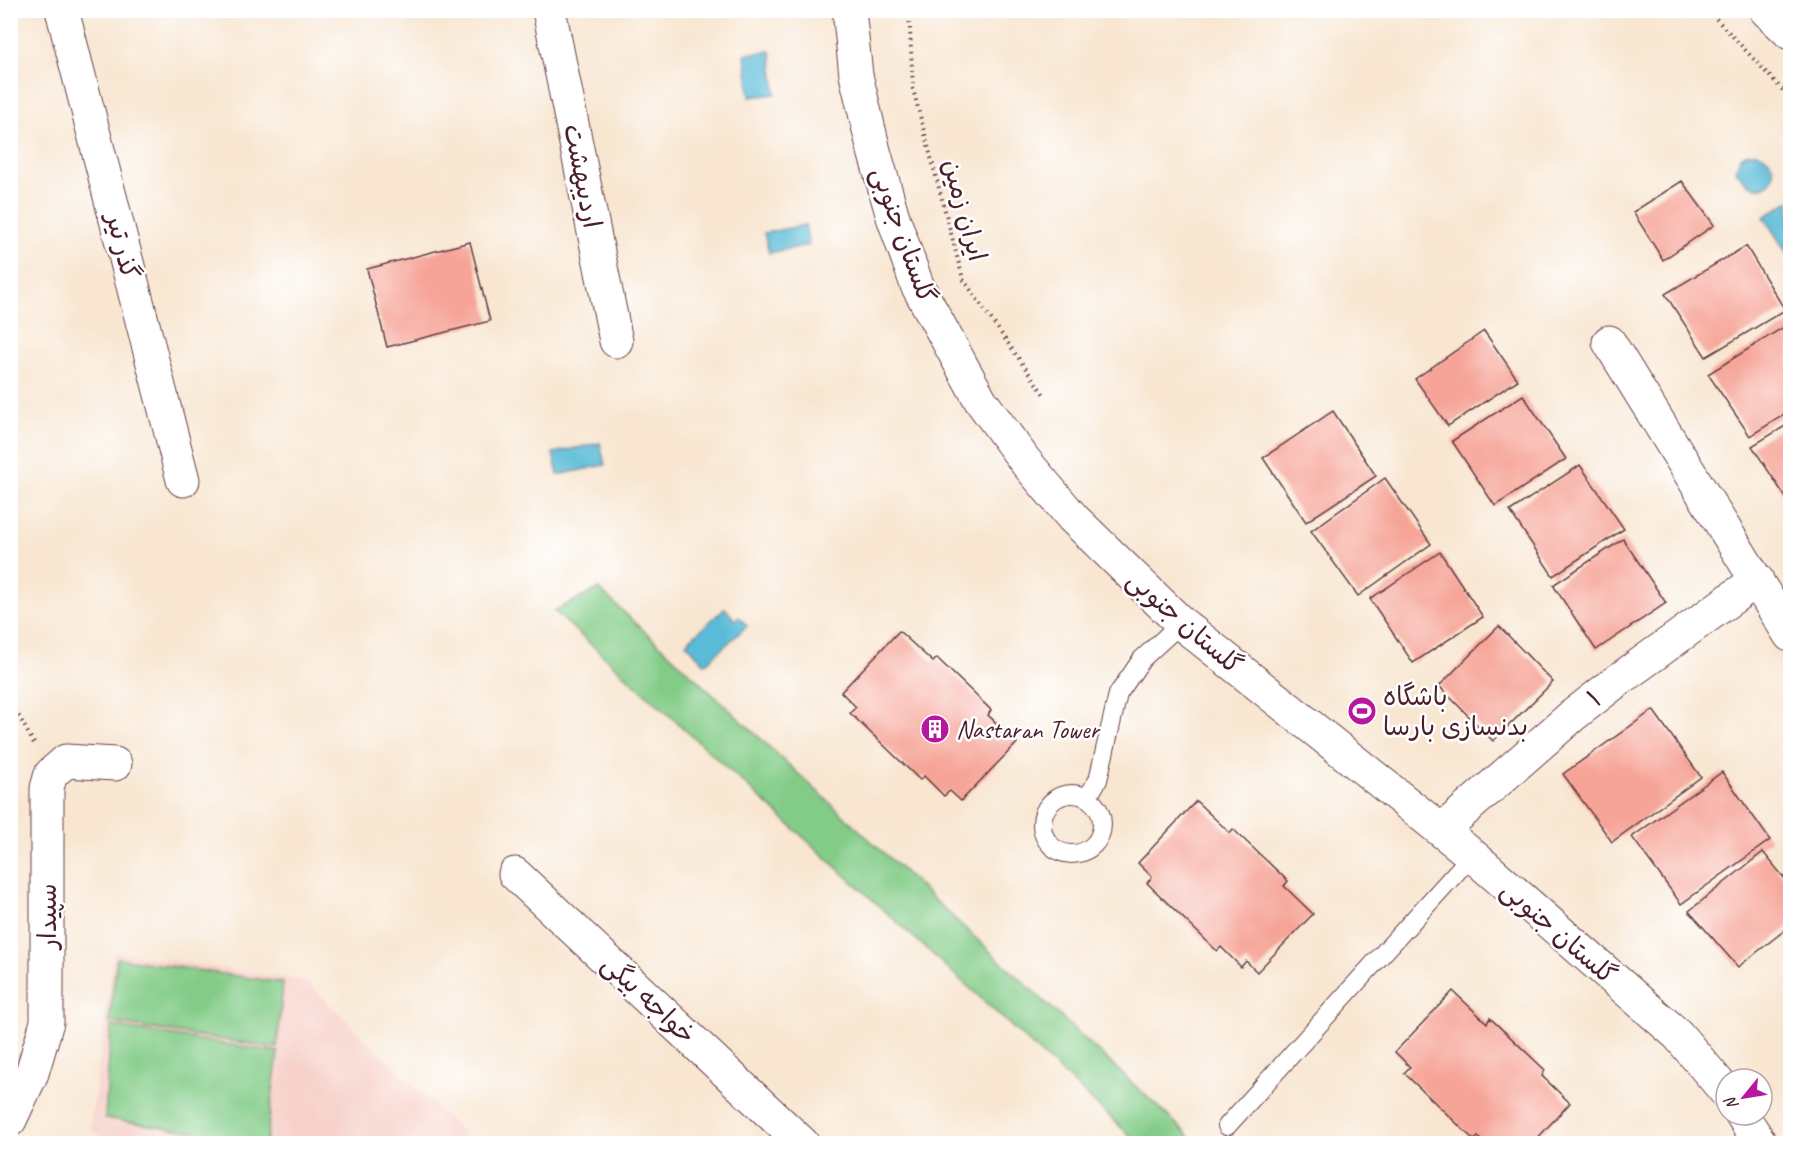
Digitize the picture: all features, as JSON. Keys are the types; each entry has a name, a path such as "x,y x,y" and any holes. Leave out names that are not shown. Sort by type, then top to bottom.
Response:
{"street":[{"name":"اردیبهشت","path":"549,10 616,340"},
{"name":"گلستان جنوبی","path":"849,10 856,75 874,152 893,217 918,285 981,401 1024,461 1073,518 1180,623 1472,855 1678,1035 1714,1078"},
{"path":"1767,10 1791,33"},
{"name":"گذر تیر","path":"64,11 183,480"},
{"path":"1609,342 1791,635"},
{"name":"۱","path":"1442,830 1572,716 1756,580"},
{"path":"51,774 66,761 115,764"},
{"name":"سپیدار","path":"10,1120 32,1072 47,1022 47,788 51,774"},
{"name":"خواجه بیگی","path":"515,874 783,1137"},
{"path":"1750,1127 1761,1143"}],"lane":[{"path":"1087,798 1098,780 1118,694 1142,659 1180,623"},
{"path":"1227,1126 1472,855"}],"path":[{"name":"ایران زمین","path":"909,10 913,89 963,279 1044,396"},
{"path":"1708,10 1791,98"},
{"path":"10,700 51,774"}],"shaded area":[{"path":"114,952 305,981 465,1135 457,1144 108,1144 109,1141 90,1129"}],"green space":[{"path":"599,589 1197,1143 1138,1143 554,611"},
{"path":"117,958 283,983 277,1048 109,1022"},
{"path":"111,1026 278,1052 266,1143 105,1118"}],"water":[{"path":"771,51 776,94 750,97 745,54"},
{"path":"1757,152 1768,159 1773,167 1773,175 1770,182 1764,186 1755,187 1746,182 1736,170 1740,157"},
{"path":"1789,201 1790,203 1790,258 1764,217"},
{"path":"805,225 809,245 769,253 764,233"},
{"path":"600,443 605,465 558,475 553,453"},
{"path":"725,608 735,620 739,617 747,626 705,664 686,643"}],"building":[{"path":"1682,181 1714,225 1663,260 1633,212"},
{"path":"470,242 490,321 387,347 367,269"},
{"path":"1746,246 1785,310 1706,357 1665,294"},
{"path":"1790,323 1790,411 1750,436 1708,374"},
{"path":"1484,331 1518,380 1448,426 1415,379"},
{"path":"1523,395 1566,459 1495,506 1452,441"},
{"path":"1333,411 1376,476 1306,522 1263,458"},
{"path":"1790,423 1790,504 1752,446"},
{"path":"1580,465 1624,529 1553,576 1510,511"},
{"path":"1385,478 1431,544 1358,596 1311,531"},
{"path":"1623,539 1666,603 1596,650 1553,585"},
{"path":"1440,552 1483,617 1413,663 1370,599"},
{"path":"1499,626 1553,682 1493,741 1439,686"},
{"name":"Nastaran Tower","path":"899,631 933,662 937,658 991,710 988,715 1017,743 961,801 950,791 944,796 924,776 920,780 850,713 856,707 841,692"},
{"path":"1653,710 1701,777 1612,842 1563,774"},
{"path":"1722,772 1770,840 1681,904 1632,837"},
{"path":"1196,801 1230,833 1233,829 1288,881 1284,886 1313,914 1257,972 1246,961 1241,967 1221,947 1217,951 1147,883 1152,877 1138,863"},
{"path":"1763,852 1790,885 1790,926 1738,967 1689,911"},
{"path":"1453,991 1487,1023 1490,1018 1545,1070 1542,1076 1570,1103 1532,1144 1485,1144 1478,1137 1474,1140 1404,1073 1410,1067 1395,1052"}],"place":[{"name":"باشگاه بدنسازی بارسا","path":"1362,711"},
{"name":"Nastaran Tower","path":"935,729"}]}
